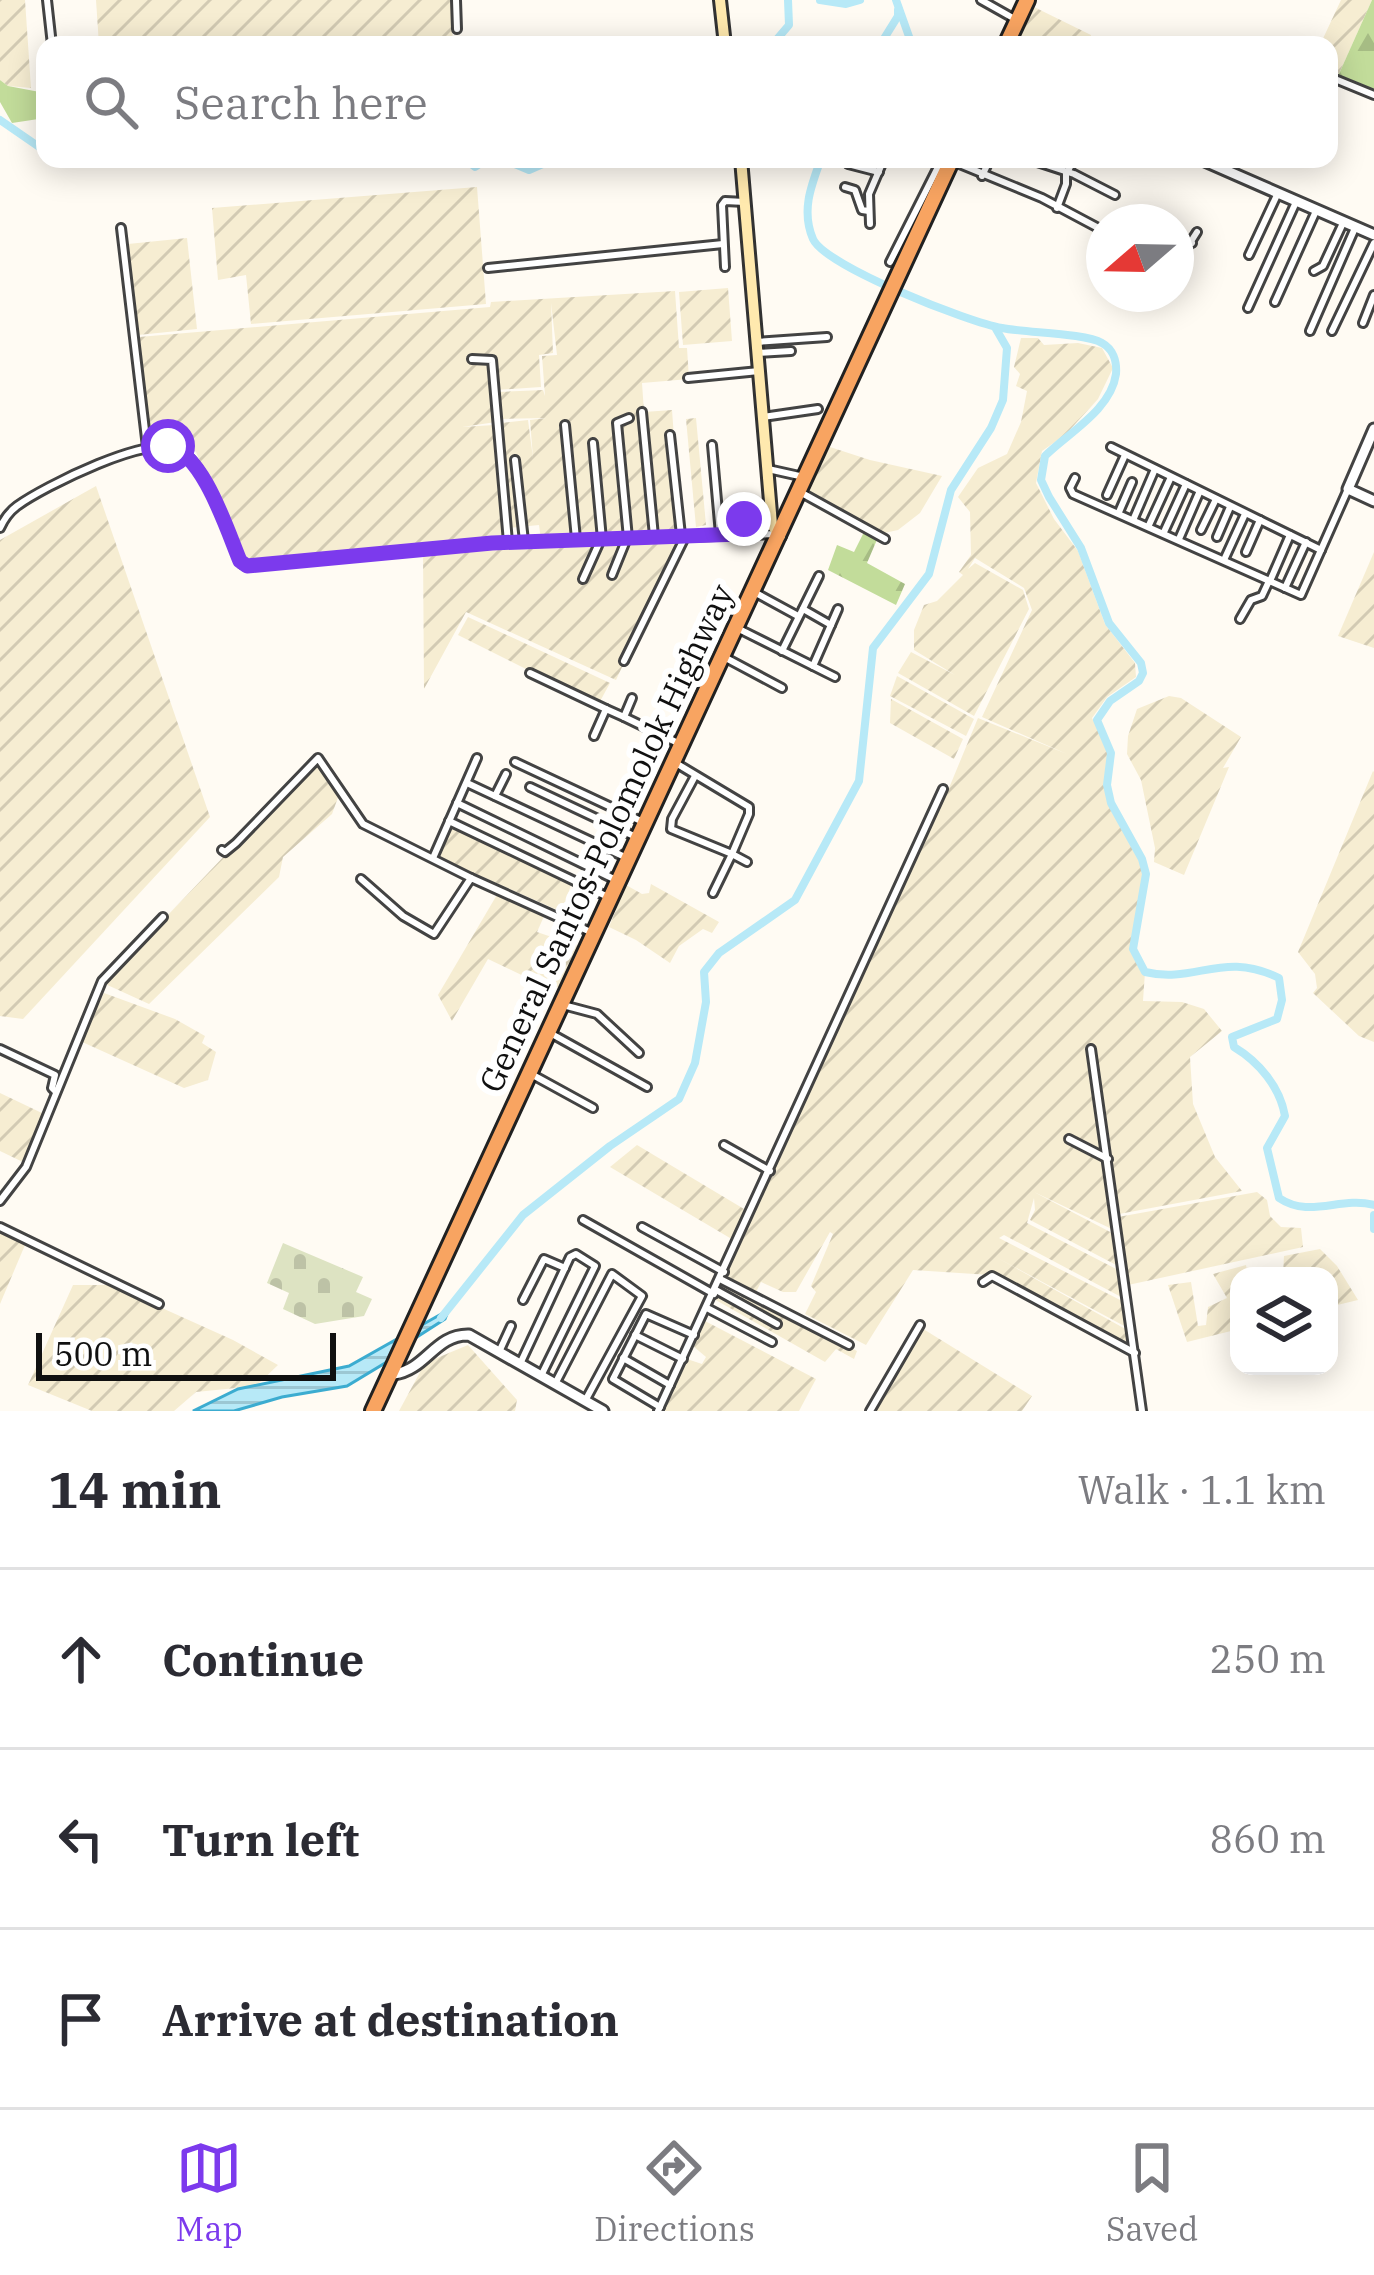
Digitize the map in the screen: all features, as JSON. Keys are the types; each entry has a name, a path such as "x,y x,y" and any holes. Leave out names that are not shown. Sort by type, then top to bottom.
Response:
{"highway":[{"path":"1006,36 1024,0"},
{"path":"1007,36 1024,0"},
{"path":"376,1411 948,168"},
{"name":"General Santos-Polomolok Highway","path":"640,832 778,535"},
{"name":"General Santos-Polomolok Highway","path":"415,1323 594,934"}],"main road":[{"path":"721,0 724,36"},
{"path":"742,168 772,525 778,535"}],"street":[{"path":"47,0 51,36"},
{"path":"456,0 458,29"},
{"path":"981,0 1013,18"},
{"path":"1338,80 1374,94"},
{"path":"864,168 879,172"},
{"path":"870,224 869,194 881,168"},
{"path":"967,168 1042,198 1086,222"},
{"path":"982,176 986,168"},
{"path":"1052,168 1115,195"},
{"path":"1057,208 1069,168"},
{"path":"1219,168 1374,239 1332,331"},
{"path":"844,187 855,190 862,209 869,212"},
{"path":"1249,255 1277,195"},
{"path":"725,267 722,205 745,202"},
{"path":"1248,308 1296,202"},
{"path":"1275,302 1316,211"},
{"path":"1314,271 1324,266 1343,223"},
{"path":"122,228 146,447"},
{"path":"1310,331 1355,228"},
{"path":"1194,239 1197,232"},
{"path":"488,268 723,244"},
{"path":"1363,322 1374,295"},
{"path":"757,348 827,337"},
{"path":"757,348 791,351"},
{"path":"472,359 492,360 508,542"},
{"path":"688,378 759,370"},
{"path":"763,417 818,410"},
{"path":"642,412 654,536"},
{"path":"612,575 628,538 617,423 629,418"},
{"path":"565,425 576,539"},
{"path":"1076,478 1070,488 1073,494 1301,595 1370,448 1374,429"},
{"path":"624,661 683,535 670,435"},
{"path":"584,579 601,539 592,442"},
{"path":"712,445 720,534"},
{"path":"0,528 15,507 47,489 146,447 176,447 206,484 244,566 508,542 778,535"},
{"path":"1111,447 1321,550"},
{"path":"1108,495 1125,454"},
{"path":"515,460 524,542"},
{"path":"1134,518 1155,469"},
{"path":"768,470 802,484 885,539"},
{"path":"1149,525 1172,477"},
{"path":"1119,512 1132,482"},
{"path":"1164,532 1186,484"},
{"path":"1348,489 1374,501"},
{"path":"1179,538 1200,491"},
{"path":"1201,530 1216,499"},
{"path":"1217,537 1231,506"},
{"path":"740,534 739,520 746,518 745,512"},
{"path":"1224,560 1246,513"},
{"path":"1246,552 1261,520"},
{"path":"1240,619 1251,600 1262,596 1290,535"},
{"path":"1285,588 1306,542"},
{"path":"782,651 819,576"},
{"path":"754,592 831,625"},
{"path":"813,666 838,609"},
{"path":"737,628 835,677"},
{"path":"724,657 782,688"},
{"path":"530,673 680,744"},
{"path":"623,717 632,698"},
{"path":"594,736 606,709"},
{"path":"222,850 228,850 318,758 360,823 594,934"},
{"path":"433,858 477,758"},
{"path":"515,762 640,832"},
{"path":"674,762 748,807 713,893"},
{"path":"495,796 506,774"},
{"path":"695,776 671,829 747,862"},
{"path":"467,783 629,859"},
{"path":"530,787 640,832"},
{"path":"694,1335 647,1314 614,1382 659,1409 715,1292 943,789"},
{"path":"457,803 619,881"},
{"path":"449,820 611,898"},
{"path":"361,879 403,916 434,934 471,878"},
{"path":"0,1201 26,1167 103,981 163,917"},
{"path":"563,1005 597,1014 640,1053"},
{"path":"550,1034 647,1088"},
{"path":"0,1049 55,1075 52,1088 56,1092"},
{"path":"1091,1049 1142,1411"},
{"path":"531,1074 593,1108"},
{"path":"1069,1138 1108,1159"},
{"path":"724,1145 770,1171"},
{"path":"583,1220 777,1324"},
{"path":"0,1227 159,1304"},
{"path":"642,1227 850,1345"},
{"path":"520,1364 576,1254 595,1265 541,1376"},
{"path":"523,1300 544,1259 565,1268"},
{"path":"555,1384 612,1274 642,1296 586,1401"},
{"path":"983,1282 992,1276 1135,1353"},
{"path":"707,1308 772,1342"},
{"path":"870,1411 920,1325"},
{"path":"499,1352 511,1326"},
{"path":"400,1360 409,1371 440,1342 459,1334 473,1336 603,1411"},
{"path":"635,1335 683,1359"},
{"path":"623,1358 670,1385"}],"shaded area":[{"path":"0,0 25,0 31,88 8,86 0,80"},
{"path":"96,0 451,0 453,36 98,36"},
{"path":"1341,0 1372,0 1338,76 1338,36 1324,36"},
{"path":"1034,7 1091,35 1091,36 1020,36"},
{"path":"477,187 486,304 251,324 246,275 218,280 212,208"},
{"path":"187,238 197,329 138,335 128,244"},
{"path":"728,288 732,341 683,345 679,292"},
{"path":"675,291 679,348 687,348 689,379 642,383 644,412 672,410 681,532 541,540 539,525 509,528 501,423 528,420 533,458 530,420 546,418 500,419 498,392 543,390 545,396 542,356 557,355 551,303 553,353 539,355 541,387 496,390 496,422 462,427 494,425 503,539 244,563 196,452 183,444 152,445 139,337 490,307 491,302"},
{"path":"1021,338 1038,338 1044,345 1078,343 1102,348 1113,368 1098,399 1065,435 1042,451 1036,483 1054,519 1078,551 1105,624 1135,663 1136,677 1107,697 1092,718 1111,753 1107,785 1111,803 1146,874 1133,949 1145,972 1143,1001 1182,1002 1204,1009 1222,1031 1190,1057 1193,1104 1215,1157 1242,1191 1119,1214 1113,1176 1108,1184 1116,1231 1034,1192 1114,1234 1120,1267 1030,1220 1034,1198 1027,1223 1122,1272 1125,1299 1004,1235 999,1238 1126,1303 1128,1328 994,1256 1129,1331 1130,1353 990,1275 913,1270 866,1345 805,1314 816,1292 811,1286 830,1232 796,1292 761,1282 755,1294 723,1279 896,889 945,787 949,788 978,718 1067,754 982,717 1032,610 1024,588 975,558 968,569 975,563 1023,590 1029,609 974,716 898,673 911,652 955,675 914,650 914,630 924,605 937,601 963,575 959,572 971,555 970,512 958,497 978,468 1007,454 1021,422 1027,391 1016,386 1020,374 1014,367"},
{"path":"696,418 706,525 696,527 686,419"},
{"path":"830,447 942,476 920,513 898,530 880,534 807,493"},
{"path":"96,486 210,817 23,1019 0,1016 0,540"},
{"path":"682,538 616,680 466,612 424,689 423,550"},
{"path":"1374,552 1374,648 1338,636"},
{"path":"468,617 610,683 598,705 458,635"},
{"path":"897,676 974,719 966,736 890,696"},
{"path":"1169,696 1181,698 1241,737 1223,768 1229,767 1184,875 1154,862 1141,780 1127,754 1137,709"},
{"path":"891,699 963,739 954,759 890,723"},
{"path":"316,760 340,792 332,814 283,857 279,877 149,1004 103,983"},
{"path":"1373,771 1374,1042 1359,1036 1313,993 1315,974 1298,952"},
{"path":"455,825 572,882 562,912 435,856 446,832"},
{"path":"651,884 719,922 712,933 703,929 679,946 670,963 609,927 626,885 642,894 649,893"},
{"path":"498,893 545,914 537,932 581,947 561,990 538,973 532,980 488,959 452,1021 438,995"},
{"path":"104,993 175,1019 205,1036 202,1043 216,1052 208,1080 184,1088 80,1041"},
{"path":"0,1093 44,1114 25,1163 0,1151"},
{"path":"637,1145 749,1212 735,1241 610,1167"},
{"path":"1257,1192 1267,1200 1270,1216 1281,1227 1301,1228 1303,1247 1128,1285 1118,1217"},
{"path":"0,1228 25,1245 0,1304"},
{"path":"1320,1249 1338,1267 1283,1267 1284,1256"},
{"path":"1338,1268 1358,1300 1338,1305"},
{"path":"1230,1269 1230,1331 1187,1342 1168,1285 1191,1282 1198,1326 1206,1325 1208,1307 1227,1298 1213,1274"},
{"path":"723,1282 857,1351 854,1359 836,1349 825,1362 714,1299"},
{"path":"73,1285 111,1285 278,1365 256,1386 196,1392 174,1411 92,1411 28,1385"},
{"path":"705,1321 816,1379 799,1411 664,1411 687,1359 702,1364 706,1357 693,1346"},
{"path":"920,1327 1032,1396 1022,1411 874,1411"},
{"path":"468,1345 517,1400 515,1411 399,1411 425,1363"}],"green space":[{"path":"1374,0 1374,92 1338,76"},
{"path":"0,80 36,91 36,119 12,123 0,102"},
{"path":"866,528 879,535 867,563 905,584 896,605 828,570 837,545 854,552"},
{"path":"283,1243 363,1277 356,1292 372,1299 364,1316 315,1324 283,1309 289,1293 267,1283"}],"water":[{"path":"443,1313 445,1319 347,1386 234,1411 193,1411 238,1389 349,1366"}],"waterway":[{"path":"780,36 789,25 788,0"},
{"path":"820,0 846,4 860,0"},
{"path":"896,0 909,36"},
{"path":"886,36 898,10"},
{"path":"0,120 36,145"},
{"path":"524,168 534,168"},
{"path":"818,168 809,199 809,229 823,250 843,264 961,316 1002,328 1094,340 1112,352 1116,374 1106,399 1045,456 1041,480 1081,548 1109,623 1141,663 1143,673 1110,701 1097,720 1111,753 1107,785 1111,803 1146,874 1133,949 1145,972 1163,975 1242,967 1279,978 1282,1000 1277,1019 1232,1037 1234,1047 1267,1076 1282,1105 1285,1116 1267,1148 1279,1198 1302,1207 1374,1205"},
{"path":"441,1318 523,1215 679,1099 695,1063 706,1002 704,972 719,953 795,900 859,781 873,648 929,574 951,490 991,428 1003,400 1007,348 996,329"},
{"path":"1374,1215 1374,1229"}],"route":[{"path":"168,446 185,453 206,484 240,561 247,566 492,543 740,534 739,520 744,519"}]}
